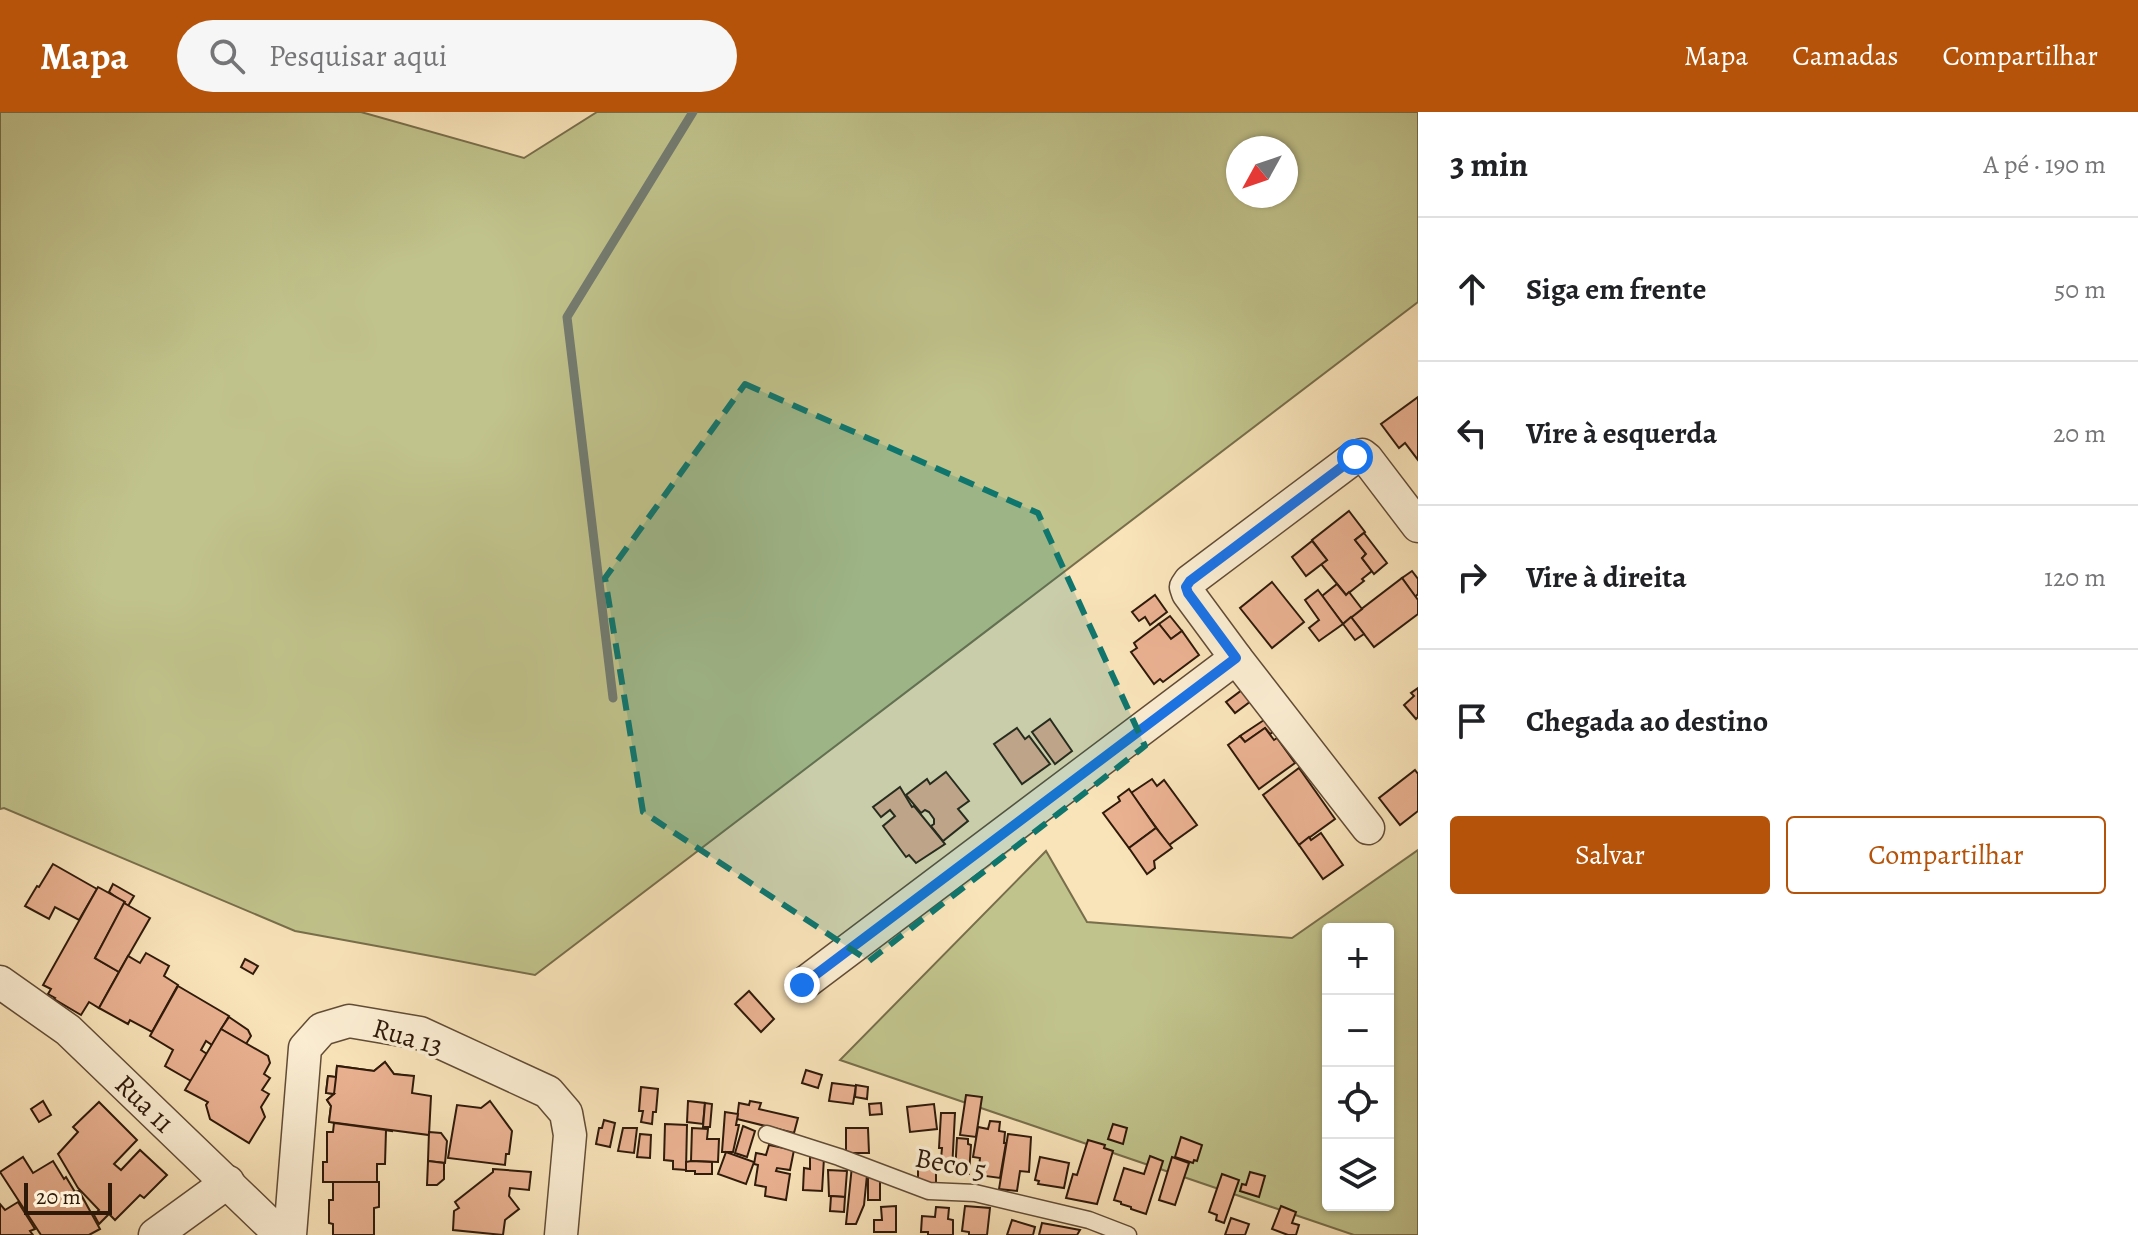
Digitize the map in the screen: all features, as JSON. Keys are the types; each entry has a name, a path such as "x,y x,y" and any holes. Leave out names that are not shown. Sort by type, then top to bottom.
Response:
{"street":[{"path":"1368,828 1236,658 1186,587 1355,457 1362,455 1418,526"},
{"path":"802,985 1236,658"},
{"name":"Rua 11","path":"0,982 68,1030 281,1235"},
{"name":"Rua 13","path":"290,1235 305,1048 322,1029 349,1021 420,1033 548,1092 566,1113 570,1135 561,1235"},
{"path":"155,1235 228,1182"}],"lane":[{"name":"Beco 5","path":"767,1134 929,1191 975,1193 1089,1220 1128,1235"}],"highlighted area":[{"path":"745,384 1038,513 1145,746 869,961 643,812 605,578"}],"green space":[{"path":"0,112 361,112 524,158 597,112 1418,112 1418,302 535,975 295,931 4,808 0,809"},
{"path":"1418,850 1418,1235 1354,1235 840,1060 1046,851 1087,922 1292,938"}],"building":[{"path":"1418,397 1418,460 1405,443 1399,448 1381,424"},
{"path":"1349,511 1365,532 1355,540 1366,554 1362,558 1372,571 1346,595 1321,564 1327,560 1312,540"},
{"path":"1364,533 1387,563 1374,574 1362,558 1366,554 1355,540"},
{"path":"1312,541 1327,560 1306,576 1292,557"},
{"path":"1412,571 1418,579 1418,594 1415,597 1402,578"},
{"path":"1402,578 1418,600 1418,614 1374,647 1351,617"},
{"path":"1272,582 1304,622 1272,648 1240,608"},
{"path":"1337,584 1346,595 1349,592 1362,609 1343,624 1322,596"},
{"path":"1318,590 1343,624 1319,641 1309,628 1319,620 1305,600"},
{"path":"1155,595 1167,612 1150,625 1145,617 1139,621 1132,612"},
{"path":"1170,616 1182,631 1171,639 1159,624"},
{"path":"1351,617 1364,634 1355,640 1343,624"},
{"path":"1159,624 1171,639 1182,631 1199,655 1163,682 1160,679 1154,684 1131,652 1137,648 1134,643"},
{"path":"1418,688 1418,717 1416,719 1404,705"},
{"path":"1242,690 1251,701 1235,713 1226,702"},
{"path":"1050,719 1072,751 1055,764 1032,732"},
{"path":"1264,720 1273,732 1270,734 1265,728 1245,742 1240,736"},
{"path":"1017,728 1025,739 1029,736 1050,764 1022,784 994,744"},
{"path":"1265,728 1274,740 1277,738 1295,763 1259,789 1228,745 1240,736 1245,742"},
{"path":"1299,768 1335,819 1299,845 1263,795"},
{"path":"1415,770 1418,774 1418,811 1400,825 1379,798"},
{"path":"946,772 969,801 958,809 968,821 943,841 931,826 934,819 929,812 925,810 921,813 906,795 927,779 930,784"},
{"path":"1152,779 1157,786 1164,780 1197,825 1169,845 1131,793"},
{"path":"900,787 912,807 945,844 916,863 909,855 906,857 883,826 895,816 890,810 881,817 873,807"},
{"path":"1129,789 1156,828 1129,848 1103,813 1120,801 1118,797"},
{"path":"1156,828 1172,848 1154,861 1155,868 1147,874 1129,848"},
{"path":"1321,833 1343,865 1323,879 1299,845"},
{"path":"53,864 97,889 79,920 55,907 49,919 25,906"},
{"path":"113,884 134,896 128,906 109,892"},
{"path":"98,887 125,902 95,958 119,972 99,1008 89,1002 81,1015 54,999 48,994 51,989 43,985"},
{"path":"124,903 150,918 119,972 95,958"},
{"path":"146,953 169,966 164,976 178,985 152,1032 130,1020 128,1024 99,1008 128,956 140,963"},
{"path":"245,959 258,966 253,974 241,967"},
{"path":"178,986 229,1016 212,1045 206,1041 201,1050 207,1054 191,1081 165,1066 173,1050 150,1036"},
{"path":"749,991 774,1019 761,1032 735,1004"},
{"path":"229,1017 248,1030 251,1036 246,1044 221,1029"},
{"path":"221,1029 268,1056 270,1063 264,1074 270,1078 262,1090 269,1094 261,1107 265,1117 249,1143 210,1119 208,1102 185,1090"},
{"path":"385,1062 394,1074 410,1076 406,1101 395,1100 392,1131 329,1122 331,1106 327,1100 334,1094 337,1066 374,1071"},
{"path":"385,1062 394,1074 414,1076 412,1093 431,1096 429,1135 329,1122 331,1106 327,1100 334,1094 326,1093 328,1076 336,1077 337,1066 374,1071"},
{"path":"806,1070 822,1075 818,1088 802,1083"},
{"path":"328,1076 336,1077 334,1094 326,1093"},
{"path":"832,1083 856,1086 853,1104 829,1101"},
{"path":"856,1085 868,1087 867,1099 855,1097"},
{"path":"641,1087 658,1089 652,1124 641,1122"},
{"path":"966,1095 982,1097 976,1137 960,1135"},
{"path":"43,1101 51,1115 39,1122 31,1109"},
{"path":"490,1101 512,1131 505,1165 448,1158 457,1105 481,1108"},
{"path":"688,1101 705,1103 703,1124 687,1122"},
{"path":"750,1101 761,1103 759,1109 798,1118 794,1133 737,1119 739,1103 749,1105"},
{"path":"99,1102 137,1140 114,1164 121,1170 140,1150 167,1175 144,1198 140,1195 115,1220 109,1214 99,1224 94,1215 99,1210 78,1188 58,1154 78,1132 73,1127"},
{"path":"705,1103 712,1104 710,1127 703,1127"},
{"path":"881,1103 882,1114 870,1115 869,1104"},
{"path":"934,1104 937,1129 910,1132 907,1107"},
{"path":"725,1112 738,1114 736,1125 739,1125 733,1152 722,1152"},
{"path":"941,1113 955,1113 952,1170 940,1170"},
{"path":"604,1120 615,1123 610,1147 596,1144"},
{"path":"990,1121 1000,1122 999,1131 1005,1132 1000,1178 978,1175 980,1158 973,1157 978,1127 988,1129"},
{"path":"334,1123 386,1130 385,1164 377,1164 377,1182 323,1182 327,1132 333,1132"},
{"path":"665,1124 687,1125 686,1170 673,1169 673,1161 664,1160"},
{"path":"1113,1124 1127,1128 1123,1144 1108,1139"},
{"path":"743,1126 755,1131 747,1157 735,1153"},
{"path":"623,1128 637,1128 634,1153 618,1151"},
{"path":"692,1128 708,1129 707,1139 719,1139 718,1162 691,1161"},
{"path":"846,1128 868,1128 869,1153 846,1153"},
{"path":"429,1132 441,1133 447,1141 445,1163 428,1161"},
{"path":"640,1134 651,1135 650,1158 637,1157"},
{"path":"1008,1134 1031,1137 1029,1172 1020,1171 1017,1191 999,1189"},
{"path":"1181,1137 1202,1145 1197,1161 1193,1163 1175,1157"},
{"path":"957,1138 968,1139 971,1145 969,1174 955,1173"},
{"path":"1088,1140 1113,1151 1097,1204 1066,1198"},
{"path":"769,1145 794,1150 790,1170 777,1168 776,1171 790,1174 786,1200 765,1196 766,1187 755,1185 756,1153 766,1155"},
{"path":"726,1152 754,1162 746,1184 718,1174"},
{"path":"1150,1156 1163,1161 1146,1214 1114,1200 1124,1168 1144,1174"},
{"path":"23,1157 33,1173 53,1161 75,1192 79,1191 100,1229 89,1235 41,1235 0,1172"},
{"path":"810,1157 824,1158 822,1191 803,1190 804,1168 810,1169"},
{"path":"1040,1157 1069,1163 1064,1188 1038,1184 1039,1181 1035,1180"},
{"path":"1172,1157 1189,1163 1175,1205 1159,1200"},
{"path":"428,1161 444,1163 444,1179 437,1185 427,1185"},
{"path":"686,1162 712,1162 712,1174 686,1171"},
{"path":"852,1166 867,1175 864,1205 856,1224 846,1224"},
{"path":"936,1166 936,1183 918,1184 918,1167"},
{"path":"493,1169 531,1172 529,1190 510,1188 509,1196 519,1209 505,1220 503,1235 453,1230 454,1211 459,1208 455,1202"},
{"path":"828,1170 847,1171 845,1197 829,1196"},
{"path":"1250,1172 1265,1176 1259,1197 1240,1191 1242,1184 1246,1185"},
{"path":"1222,1174 1239,1180 1224,1223 1209,1212"},
{"path":"868,1176 880,1176 880,1200 868,1200"},
{"path":"333,1182 379,1182 379,1207 374,1208 374,1235 333,1235 333,1224 329,1223 329,1200 333,1200"},
{"path":"831,1196 845,1197 844,1212 830,1211"},
{"path":"18,1202 35,1229 30,1231 33,1235 0,1235 0,1204 5,1210"},
{"path":"896,1206 896,1232 874,1232 874,1220 882,1220 881,1207"},
{"path":"965,1206 990,1208 987,1235 969,1235 969,1232 962,1231"},
{"path":"1281,1206 1296,1212 1292,1223 1299,1225 1296,1235 1272,1229"},
{"path":"936,1207 949,1208 948,1219 953,1220 953,1235 921,1232 922,1216 935,1217"},
{"path":"1231,1218 1249,1224 1245,1235 1225,1235"},
{"path":"1012,1220 1035,1227 1033,1235 1007,1235"},
{"path":"1042,1223 1080,1230 1077,1235 1039,1235"}],"waterway":[{"path":"613,698 567,317 693,112"}],"route":[{"path":"802,985 1236,658 1186,587 1355,457"}]}
